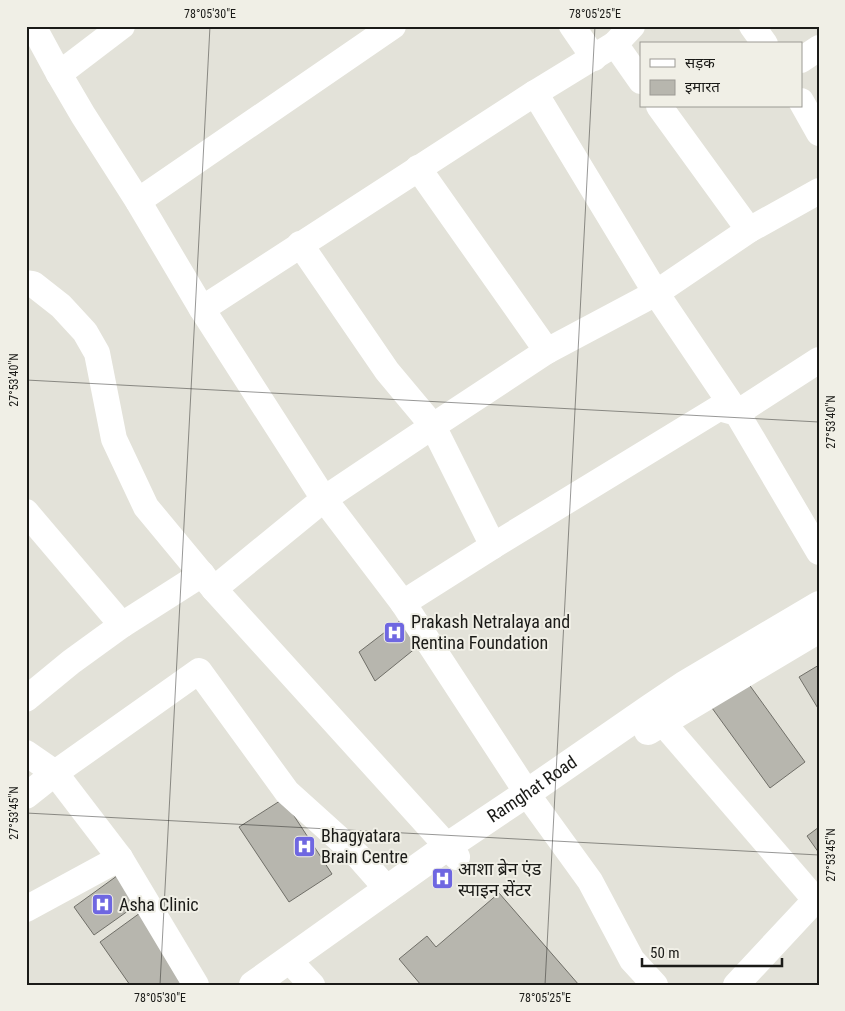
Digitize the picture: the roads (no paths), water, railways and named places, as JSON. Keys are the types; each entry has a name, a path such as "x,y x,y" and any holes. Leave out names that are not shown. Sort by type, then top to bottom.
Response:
{"main road":[{"name":"Ramghat Road","path":"656,715 692,680 819,605"},
{"name":"Ramghat Road","path":"253,985 388,890 453,852 656,715 819,629"},
{"name":"Ramghat Road","path":"296,980 390,908 453,852"}],"street":[{"path":"33,26 83,115 138,201 202,309 324,500 404,603 531,799 590,881 632,960 654,985"},
{"path":"59,74 122,26"},
{"path":"138,201 394,26"},
{"path":"572,26 614,43 640,80"},
{"path":"752,26 763,42"},
{"path":"202,309 614,43"},
{"path":"802,59 819,48"},
{"path":"535,93 656,293 737,413 819,552"},
{"path":"802,103 819,133"},
{"path":"660,108 749,230"},
{"path":"418,168 547,352"},
{"path":"26,700 71,662 122,626 208,581 433,426 547,352 656,293 749,230 819,191"},
{"path":"300,244 387,370 433,426 493,546"},
{"path":"26,282 33,284 61,306 85,332 97,354 114,438 146,507 208,581 453,852"},
{"path":"404,603 493,546 719,408 737,413 819,360"},
{"path":"26,512 122,626"},
{"path":"26,796 55,773 199,671 287,792 358,856 388,890"},
{"path":"656,715 817,900 736,985"},
{"path":"26,753 55,773 120,858 196,985"},
{"path":"26,910 120,858"}],"place":[{"name":"Prakash Netralaya and Rentina Foundation","path":"395,632"},
{"name":"Bhagyatara Brain Centre","path":"305,846"},
{"name":"आशा ब्रेन एंड स्पाइन सेंटर","path":"442,879"},
{"name":"Asha Clinic","path":"103,905"}]}
